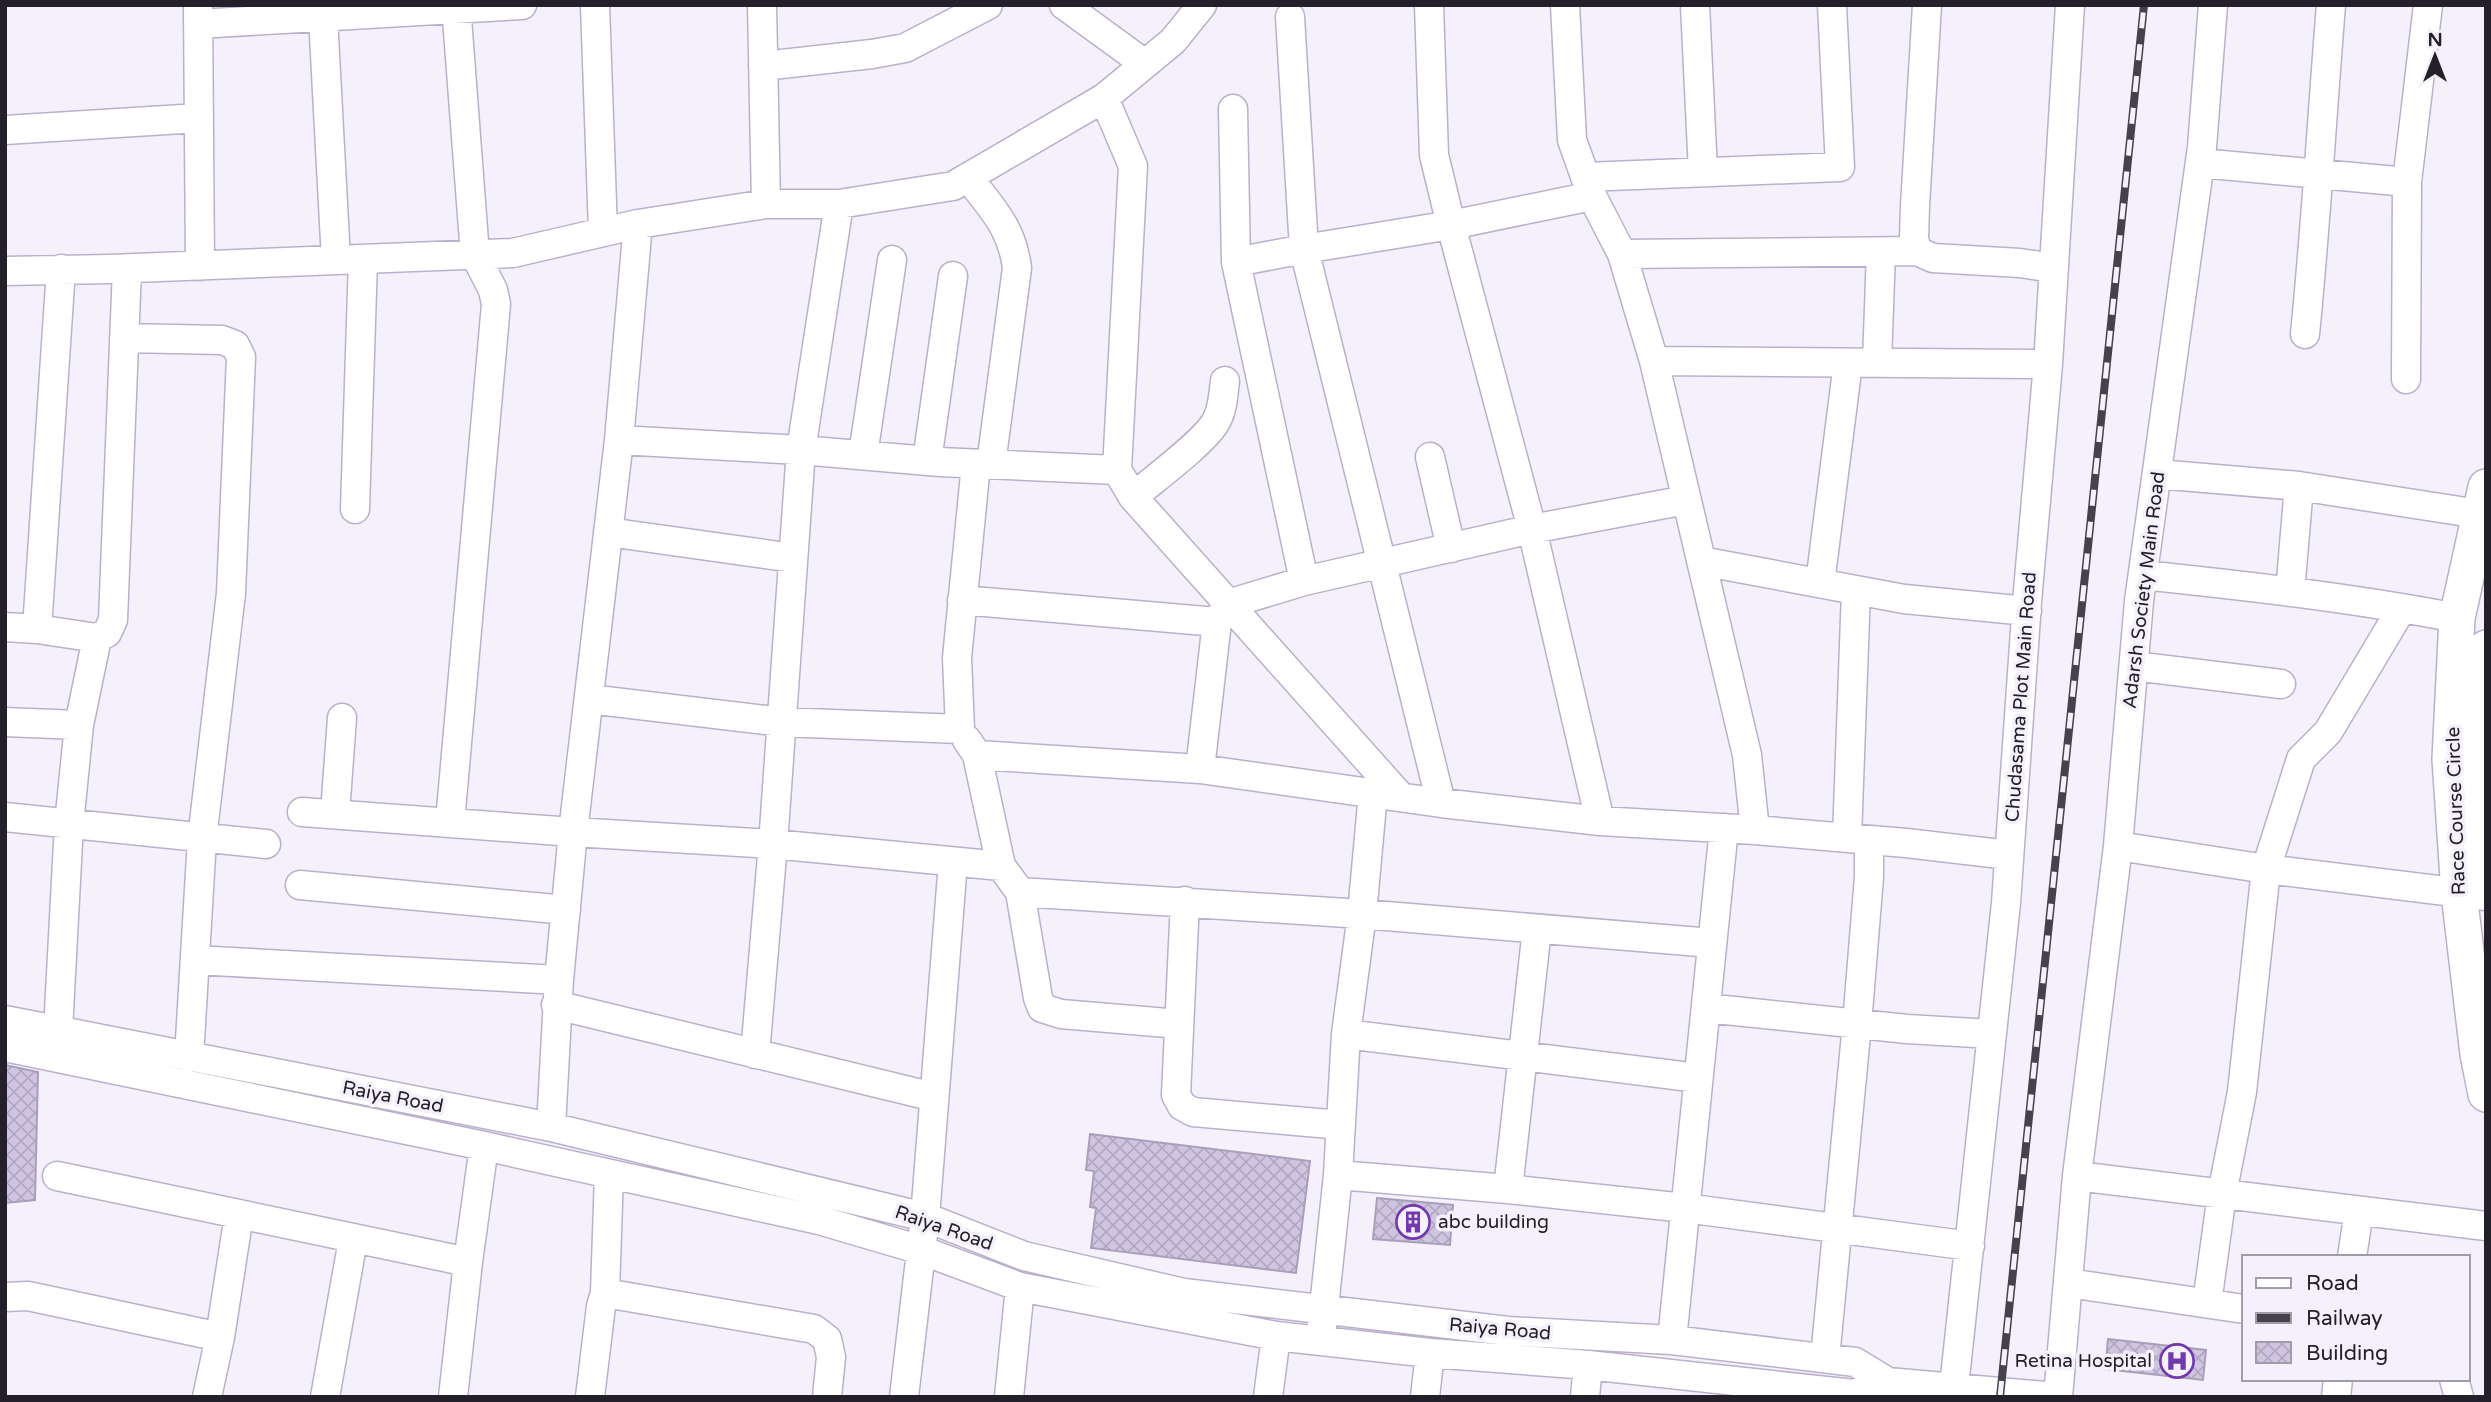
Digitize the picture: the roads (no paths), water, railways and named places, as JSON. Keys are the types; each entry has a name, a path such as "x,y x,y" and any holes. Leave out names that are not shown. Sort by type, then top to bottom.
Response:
{"main road":[{"name":"Race Course Circle","path":"2477,888 2450,760 2457,618 2482,501"},
{"name":"Race Course Circle","path":"2486,648 2478,755 2477,888 2478,1054 2486,1094"}],"street":[{"path":"200,266 198,15 323,17 522,5"},
{"path":"595,5 603,232"},
{"path":"762,5 766,204"},
{"path":"763,66 905,48 988,5"},
{"path":"1063,5 1145,64"},
{"path":"5,271 127,269 513,253 638,224 766,204 839,204 953,186 1104,99 1173,41 1202,5"},
{"path":"1429,5 1434,155 1532,529 1600,821"},
{"path":"1565,5 1572,140 1588,186 1622,254 1654,360 1747,755 1755,830"},
{"path":"1695,5 1703,172"},
{"path":"1236,262 1451,225 1588,186 1703,172 1839,167 1832,5"},
{"path":"1917,251 1914,206 1927,5"},
{"name":"Chudasama Plot Main Road","path":"1954,1387 2009,855 2048,364 2070,5"},
{"name":"Adarsh Society Main Road","path":"2057,1397 2077,1176 2118,846 2143,575 2200,163 2213,5"},
{"path":"2305,334 2332,5"},
{"path":"2406,379 2407,183 2428,5"},
{"path":"450,822 496,304 493,290 475,255 456,7"},
{"path":"323,17 350,260 355,509"},
{"path":"1290,18 1304,249 1441,803"},
{"path":"1104,99 1133,166 1118,470 1133,497 1222,613 1387,795"},
{"path":"1233,109 1236,262 1304,581"},
{"path":"5,130 199,118"},
{"path":"2200,163 2407,183"},
{"path":"968,177 1006,228 1014,248 1017,268 962,600 957,658 960,729 977,755 1000,866 1020,891 1042,1008 1061,1014 1179,1024"},
{"path":"755,1054 801,450 839,204"},
{"path":"551,1127 558,993 573,832 619,440 638,224"},
{"path":"1622,254 1917,251 1933,258 2020,263 2054,268"},
{"path":"1877,363 1881,252"},
{"path":"863,455 892,260"},
{"path":"37,629 61,269"},
{"path":"5,626 97,638 107,633 113,620 127,269"},
{"path":"927,461 953,276"},
{"path":"124,338 222,340 235,345 241,356 231,593 202,839 189,1057"},
{"path":"1654,360 2048,364"},
{"path":"1820,583 1848,363"},
{"path":"1133,497 1215,423 1222,405 1225,381"},
{"path":"619,440 801,450 927,461 1118,470"},
{"path":"1430,457 1451,548"},
{"path":"2157,474 2482,501"},
{"path":"2290,592 2299,486"},
{"path":"962,600 1222,613 1304,581 1532,529 1686,500"},
{"path":"608,532 793,558"},
{"path":"1701,561 1904,599 2027,611"},
{"path":"2143,575 2290,592 2457,618"},
{"path":"1825,1358 1869,877 1858,839 1856,590"},
{"path":"2207,1303 2222,1194 2242,1093 2266,869 2301,760 2328,732 2402,608"},
{"path":"1200,769 1222,613"},
{"path":"58,1031 69,824 79,725 97,638"},
{"path":"2134,666 2281,684"},
{"path":"589,699 782,722 960,729"},
{"path":"335,813 342,718"},
{"path":"5,722 79,725"},
{"path":"977,755 1200,769 1441,803 1600,821 1755,830 2009,855"},
{"path":"1319,1340 1338,1175 1346,1034 1362,914 1387,795"},
{"path":"302,812 773,844 1000,866"},
{"path":"5,817 266,844"},
{"path":"1672,1340 1724,828"},
{"path":"2118,846 2266,869 2477,888"},
{"path":"904,1397 925,1217 953,862"},
{"path":"300,885 566,910"},
{"path":"1020,891 1362,914 1712,943"},
{"path":"1185,901 1176,1096 1182,1106 1193,1112 1341,1125"},
{"path":"1508,1189 1537,929"},
{"path":"195,960 558,993 755,1054 934,1097"},
{"path":"1706,1008 1857,1024 1992,1034"},
{"name":"Raiya Road","path":"5,1020 551,1127 925,1217 1024,1256 1184,1293 1508,1331 1672,1340 1825,1358 1854,1362 1901,1387"},
{"path":"1346,1034 1699,1078"},
{"name":"Raiya Road","path":"5,1047 484,1146 819,1220 921,1250 1020,1287 1276,1336 1430,1353 1588,1365 1746,1390 1854,1394 1901,1387 1954,1387 2057,1397"},
{"path":"453,1397 484,1146"},
{"path":"590,1397 601,1306 605,1293 609,1174"},
{"path":"1338,1175 1508,1189 1685,1208 1970,1246"},
{"path":"57,1176 468,1262"},
{"path":"2077,1176 2486,1227"},
{"path":"2352,1255 2359,1211"},
{"path":"207,1397 220,1337 239,1215"},
{"path":"325,1397 353,1240"},
{"path":"2068,1283 2242,1309"},
{"path":"1009,1397 1020,1287"},
{"path":"605,1293 814,1329 827,1339 831,1357 827,1397"},
{"path":"5,1297 28,1296 220,1337"},
{"path":"1268,1397 1276,1336"},
{"path":"1425,1397 1430,1353"},
{"path":"1585,1397 1588,1365"}],"railway":[{"path":"2000,1397 2144,5"}],"place":[{"name":"abc building","path":"1413,1222"},
{"name":"Retina Hospital","path":"2177,1361"}]}
